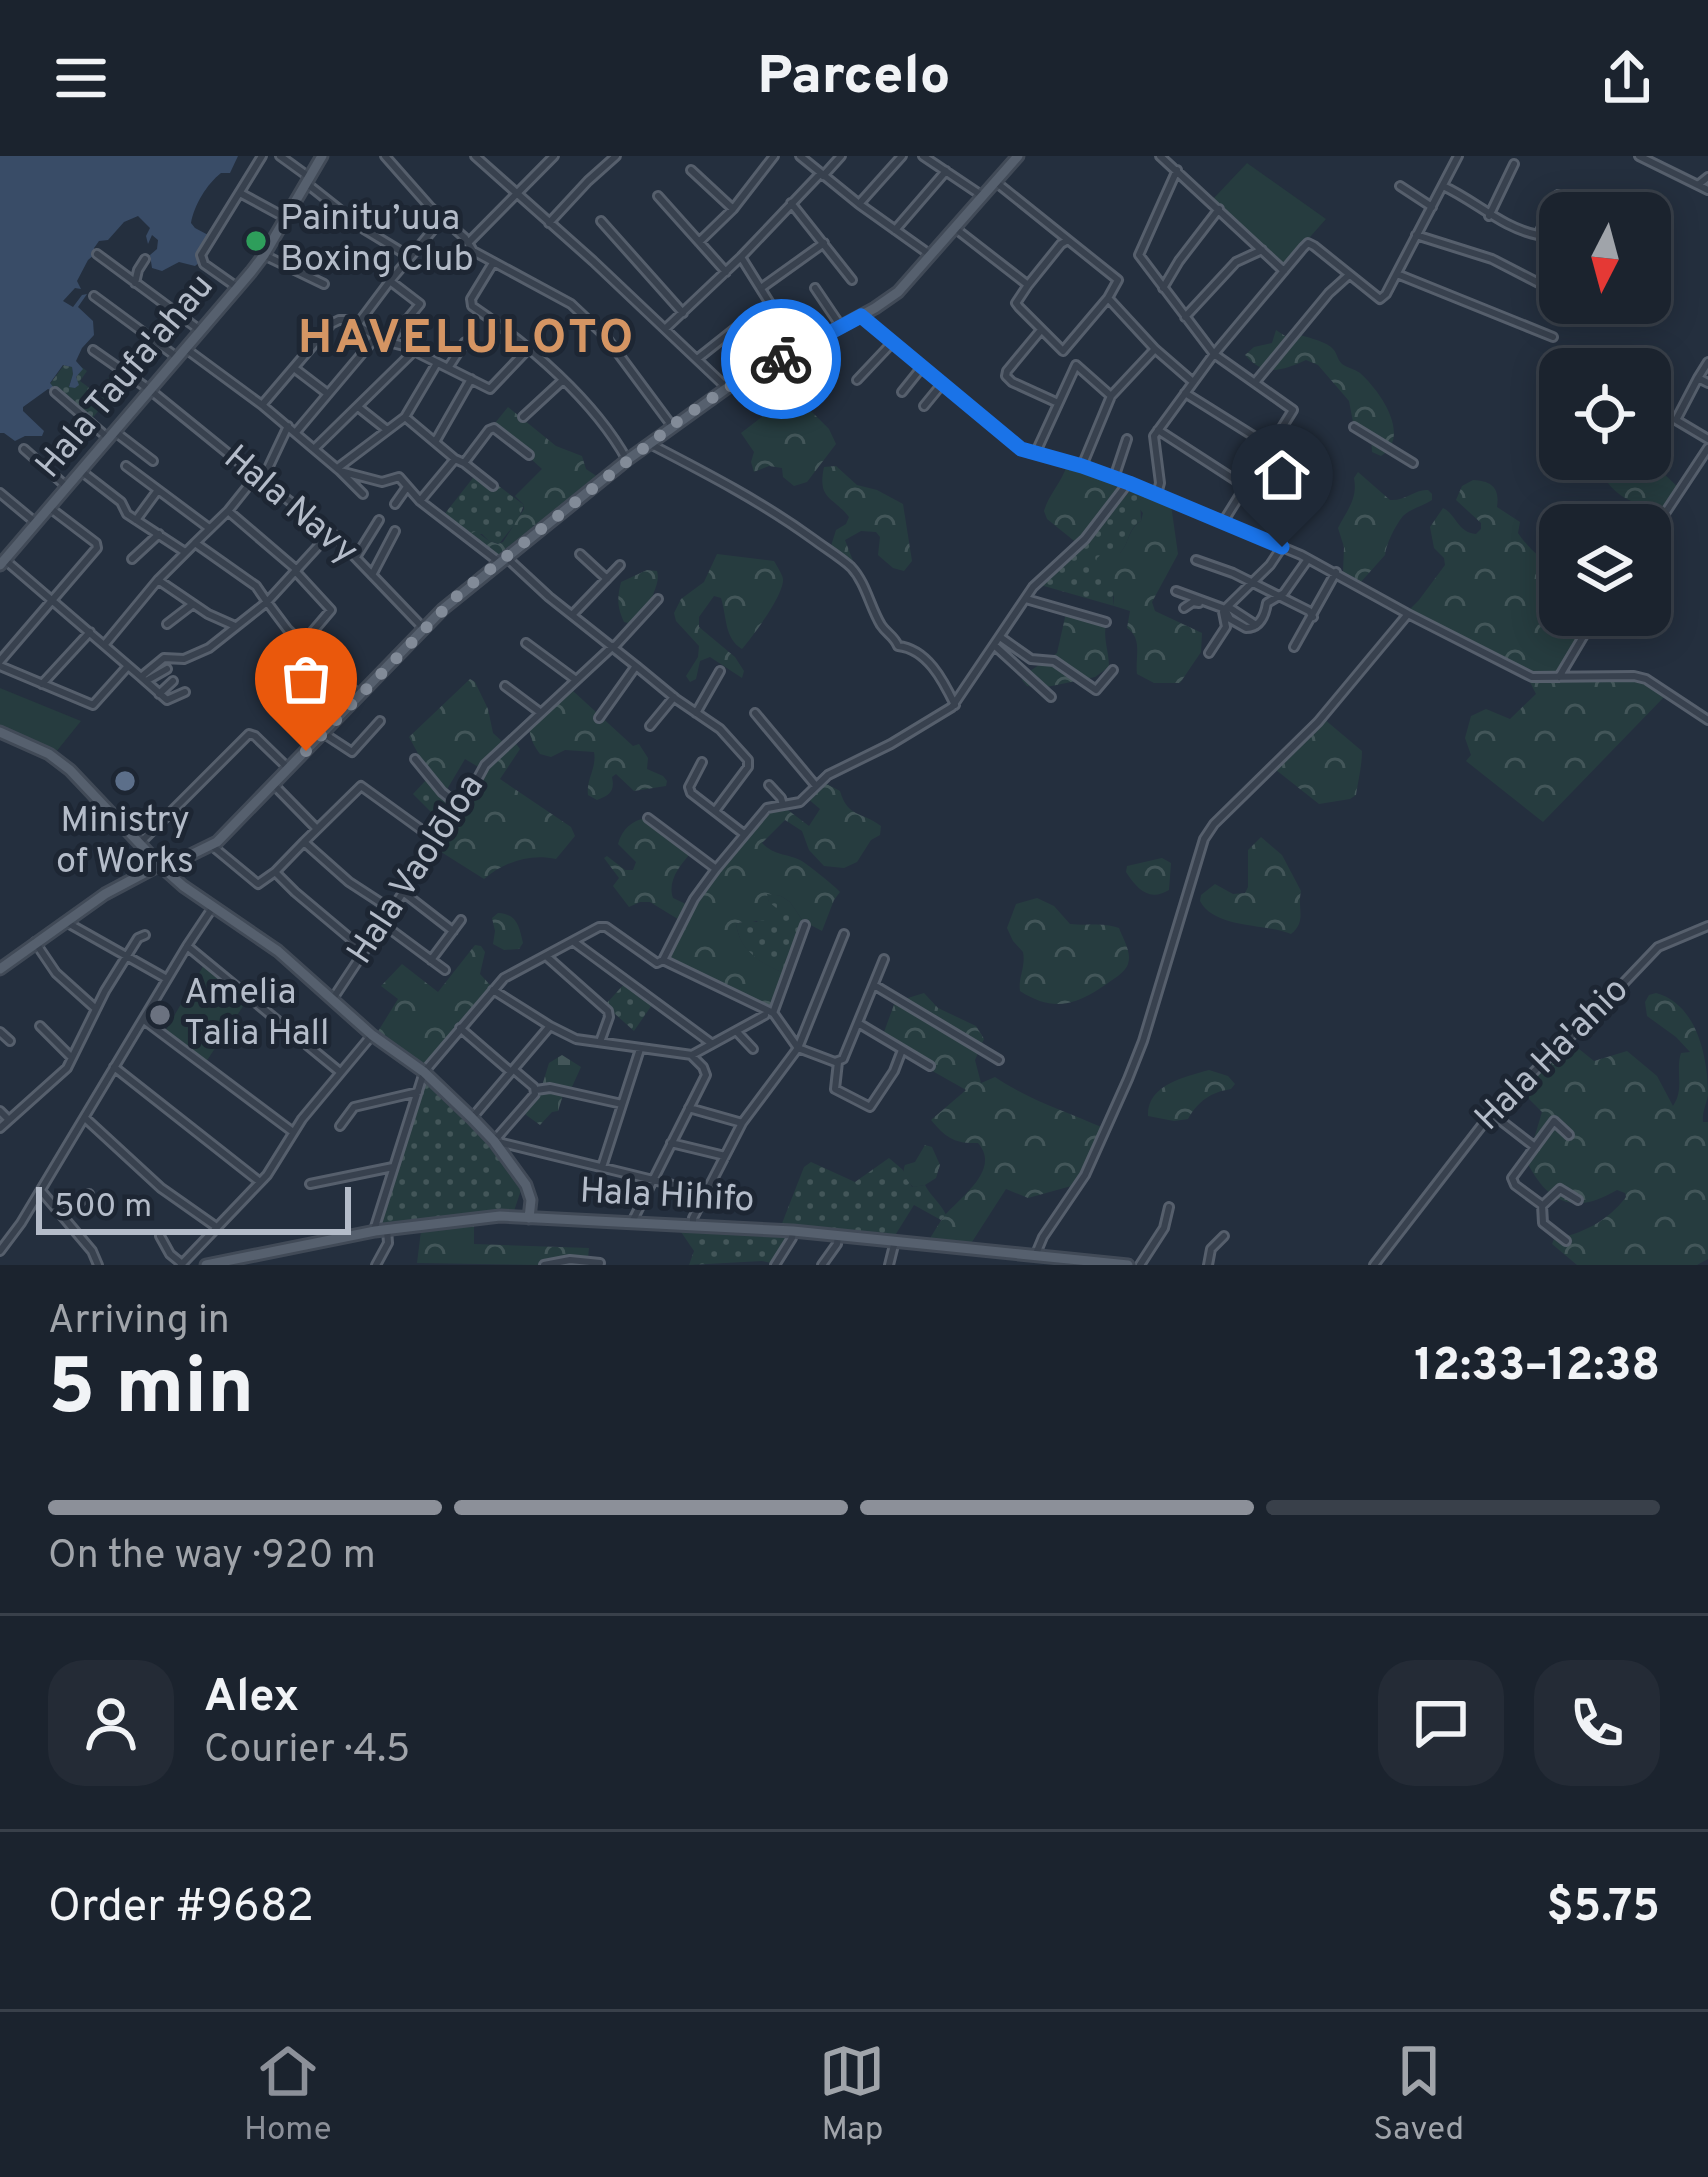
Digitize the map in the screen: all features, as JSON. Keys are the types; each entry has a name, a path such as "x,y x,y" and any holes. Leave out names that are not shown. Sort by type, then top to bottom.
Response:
{"main road":[{"name":"Hala Taufa'ahau","path":"3,557 238,288 264,255 322,156"},
{"path":"0,969 105,894 211,845 460,593 648,443 727,388 898,292 1018,156"},
{"path":"0,733 49,754 70,770 158,866 278,951 372,1035 424,1072 494,1141 529,1192 529,1218"},
{"name":"Hala Hihifo","path":"206,1265 375,1231 477,1217 793,1231 1128,1265"}],"street":[{"path":"238,288 201,257 262,156"},
{"path":"280,156 364,229 410,257"},
{"path":"385,156 473,251 565,299 595,324 672,426"},
{"path":"476,156 727,388"},
{"path":"469,243 554,156"},
{"path":"549,223 616,156"},
{"path":"699,242 733,209 774,156"},
{"path":"800,156 932,256"},
{"path":"666,328 841,156"},
{"path":"860,204 902,156"},
{"path":"923,156 984,197"},
{"path":"1160,156 1284,271"},
{"path":"1157,495 1160,483 1153,442 1158,430 1284,271 1309,243 1380,299 1458,156"},
{"path":"1639,156 1708,190"},
{"path":"1489,215 1514,164"},
{"path":"691,170 733,209"},
{"path":"1177,170 1139,255 1214,354 1293,410 1222,522"},
{"path":"895,230 946,171"},
{"path":"1699,185 1708,177"},
{"path":"997,183 1118,280 1064,351"},
{"path":"1400,186 1432,207"},
{"path":"1443,186 1489,215 1538,235"},
{"path":"240,193 286,218"},
{"path":"658,196 725,272"},
{"path":"791,203 852,280"},
{"path":"1163,287 1219,209"},
{"path":"357,325 442,219"},
{"path":"601,221 683,313"},
{"path":"956,229 1028,285"},
{"path":"1416,235 1492,260 1539,284"},
{"path":"1068,240 1016,303 1111,396"},
{"path":"761,288 824,243"},
{"path":"1185,316 1236,262 1262,250"},
{"path":"97,254 201,331"},
{"path":"264,255 324,284"},
{"path":"741,257 799,350"},
{"path":"135,283 146,260"},
{"path":"494,263 470,302 596,415 627,460"},
{"path":"1396,274 1552,337"},
{"path":"1255,381 1348,275"},
{"path":"390,280 420,304 391,343"},
{"path":"815,288 841,327"},
{"path":"94,296 262,405 363,494"},
{"path":"1108,298 1193,382"},
{"path":"861,316 1021,449 1129,483 1309,559 1532,677 1634,676 1708,720"},
{"path":"262,405 332,324 344,320 492,388 528,350"},
{"path":"697,359 741,324"},
{"path":"1041,330 1006,376 1058,403"},
{"path":"104,644 158,580 259,478 292,429 376,337"},
{"path":"448,368 465,342"},
{"path":"857,380 892,343"},
{"path":"1082,466 1111,396 1155,349"},
{"name":"Hala Navy","path":"93,350 332,532 424,629"},
{"path":"315,448 413,351"},
{"path":"1708,362 1676,420 1708,439"},
{"path":"339,470 405,417 437,363"},
{"path":"1035,454 1076,365"},
{"path":"902,392 922,367"},
{"path":"294,368 328,394"},
{"path":"1698,379 1708,383"},
{"path":"435,442 471,380"},
{"path":"523,417 562,381"},
{"path":"924,406 942,384"},
{"path":"56,392 153,461"},
{"path":"1185,393 1271,448"},
{"path":"358,406 387,430"},
{"path":"405,417 493,486"},
{"path":"1354,427 1412,463"},
{"path":"420,502 491,429 499,430 529,455"},
{"path":"1158,430 1246,487"},
{"path":"1114,478 1127,439"},
{"path":"648,443 775,511 850,566 884,631 940,674 955,704"},
{"path":"1671,504 1708,448"},
{"path":"24,449 68,487"},
{"path":"1385,456 1396,453"},
{"path":"126,466 209,528"},
{"path":"339,470 382,482 399,477 420,502 502,559 720,729 750,763 715,812"},
{"path":"81,471 121,502 127,514 185,552"},
{"path":"375,1231 424,1072 504,977 599,927 607,927 657,963 663,960 694,899 767,808 800,802 828,775 955,704 1038,580 1085,539 1129,483"},
{"path":"395,503 408,487"},
{"path":"136,520 158,490"},
{"path":"0,493 36,523"},
{"path":"50,508 98,545 0,663 92,705 128,666"},
{"path":"228,511 296,571 331,610 303,643"},
{"path":"356,557 379,520"},
{"path":"372,575 395,530"},
{"path":"143,679 164,658 184,659 209,648 266,602 332,532"},
{"path":"132,559 159,534"},
{"path":"194,544 256,586 288,630 358,695"},
{"path":"1209,653 1226,627 1223,612 1282,547"},
{"path":"580,554 607,579"},
{"path":"3,557 160,694 170,700 185,692"},
{"path":"1227,608 1230,619 1250,629 1256,626 1267,603 1279,596 1309,559"},
{"path":"1196,560 1224,568 1313,617"},
{"path":"572,615 620,566"},
{"path":"1294,647 1336,572"},
{"path":"158,580 235,626"},
{"path":"1176,591 1209,604"},
{"name":"Hala Vaolōloa","path":"332,1000 442,839 485,765 658,599"},
{"path":"1026,599 1106,622"},
{"path":"1184,608 1192,602 1227,608"},
{"path":"167,624 193,604"},
{"path":"1035,1256 1085,1175 1128,1079 1204,839 1318,722 1408,614"},
{"path":"42,684 90,632"},
{"path":"1000,636 1031,659 1054,661 1096,690 1113,670"},
{"path":"1559,676 1583,636"},
{"path":"526,643 576,680"},
{"path":"994,645 1051,697"},
{"path":"599,718 636,666"},
{"path":"143,679 167,669"},
{"path":"696,713 720,671"},
{"path":"160,694 173,681"},
{"path":"505,686 541,713"},
{"path":"650,726 674,697"},
{"path":"755,713 816,786"},
{"path":"323,733 352,752 380,721"},
{"path":"158,866 249,734 289,769"},
{"path":"415,759 462,808"},
{"path":"702,762 689,787 691,793 744,834"},
{"path":"273,784 316,829"},
{"path":"770,785 783,805"},
{"path":"211,845 258,884 361,786 437,841"},
{"path":"649,818 716,869"},
{"path":"304,842 349,882 392,910"},
{"path":"275,872 364,950"},
{"path":"404,893 453,931"},
{"path":"0,1251 213,907"},
{"path":"431,960 461,920"},
{"path":"65,922 167,979"},
{"path":"383,924 445,970"},
{"path":"692,1055 768,1013 805,926"},
{"name":"Hala Ha'ahio","path":"1374,1265 1511,1090 1596,1012 1658,946 1708,926"},
{"path":"693,1225 742,1123 798,1048 844,934"},
{"path":"0,1128 64,1072 126,956 145,935"},
{"path":"573,942 711,1043"},
{"path":"35,943 56,973 95,1009"},
{"path":"187,946 340,1072"},
{"path":"546,956 608,1011 600,1042"},
{"path":"663,960 768,1013 798,1048 838,1061 843,1059 884,959"},
{"path":"874,986 998,1060"},
{"path":"494,990 576,1039 692,1055 703,1067 706,1076 632,1222"},
{"path":"144,1020 293,1132"},
{"path":"858,1023 930,1066"},
{"path":"40,1026 72,1058"},
{"path":"472,1118 550,1027"},
{"path":"460,1028 536,1090"},
{"path":"0,1032 10,1041"},
{"path":"737,1032 753,1049"},
{"path":"160,1237 181,1264 274,1166 293,1132 372,1035"},
{"path":"602,1167 640,1048"},
{"path":"838,1061 835,1089 870,1107 902,1050"},
{"path":"114,1067 260,1182"},
{"path":"622,1104 550,1088 536,1090 494,1141 706,1193"},
{"path":"340,1126 354,1107 418,1092"},
{"path":"689,1108 742,1123"},
{"path":"0,1112 9,1120"},
{"path":"1491,1113 1535,1148"},
{"path":"85,1118 160,1189 215,1226"},
{"path":"1542,1206 1515,1185 1513,1178 1554,1121 1569,1135"},
{"path":"670,1143 725,1156"},
{"path":"310,1184 393,1167"},
{"path":"1542,1206 1560,1189 1579,1200"},
{"path":"41,1190 92,1251 98,1265"},
{"path":"64,1217 89,1193"},
{"path":"1542,1206 1543,1223 1566,1240"},
{"path":"1141,1265 1164,1228 1169,1207"},
{"path":"378,1264 388,1243 387,1229"},
{"path":"775,1265 793,1231"},
{"path":"822,1265 838,1235"},
{"path":"1208,1265 1211,1249 1224,1235"},
{"path":"889,1265 896,1241"},
{"path":"544,1265 569,1260 600,1263"}],"green space":[{"path":"1247,163 1326,219 1288,262 1281,263 1213,199"},
{"path":"1276,330 1288,338 1294,333 1327,345 1342,364 1368,381 1384,402 1393,426 1390,447 1381,456 1372,452 1371,433 1353,422 1349,401 1318,365 1306,360 1266,369 1245,355 1254,347 1272,343"},
{"path":"77,364 87,371 80,381 95,392 110,376 115,379 120,373 130,380 90,421 50,384 64,365 72,367 69,386 76,388"},
{"path":"793,393 829,429 836,444 807,482 794,486 783,477 782,468 769,466 754,472 754,452 741,433"},
{"path":"508,407 556,446 582,456 586,469 598,477 495,556 468,535 476,531 489,541 503,542 524,509 515,496 542,469 495,423"},
{"path":"1067,465 1121,486 1122,491 1078,544 1047,519 1044,511"},
{"path":"836,466 857,485 903,504 912,561 904,571 878,555 876,532 861,531 845,540 853,561 845,567 831,558 836,530 849,517 823,486 824,467"},
{"path":"1358,472 1390,500 1423,490 1432,494 1432,500 1403,516 1385,555 1360,583 1343,572 1344,547 1338,528 1353,498"},
{"path":"476,474 524,505 499,544 482,534 468,535 443,516"},
{"path":"1473,480 1493,486 1497,507 1520,522 1518,533 1539,555 1539,636 1580,636 1556,673 1530,671 1407,612 1445,565 1434,548 1430,527 1443,508 1465,530 1476,534 1481,529 1481,523 1456,500 1462,486"},
{"path":"1670,480 1680,489 1670,504 1640,504 1623,497 1607,481"},
{"path":"1132,489 1147,495 1140,500 1141,521 1120,553 1103,553 1119,584 1114,606 1037,584 1077,551"},
{"path":"1147,495 1171,505 1178,554 1152,602 1155,611 1202,633 1201,652 1180,683 1154,683 1137,674 1137,643 1127,628 1130,611 1114,606 1118,583 1095,565 1103,553 1123,549 1141,521 1143,513 1138,507"},
{"path":"717,554 774,561 783,577 782,586 742,649 729,633 721,598 714,596 699,617 699,627 735,657 744,671 742,678 710,657 700,661 696,679 690,682 686,676 699,646 674,613 681,599 704,582"},
{"path":"647,570 657,571 658,576 651,610 624,622 618,602 621,582"},
{"path":"1066,613 1106,624 1109,667 1095,677 1042,688 1027,686 1024,675 1057,653"},
{"path":"470,679 488,709 493,733 505,744 514,741 520,749 500,779 571,827 575,836 556,859 518,860 484,879 438,850 458,822 480,768 465,759 446,791 427,770 409,737"},
{"path":"1632,680 1664,697 1543,822 1466,761 1471,755 1465,738 1471,716 1486,709 1510,719 1536,694 1530,682"},
{"path":"0,688 81,721 56,752 0,727"},
{"path":"572,690 633,746 639,744 648,758 647,769 663,776 666,786 634,791 616,774 610,792 597,800 588,795 594,752 540,754 530,731 535,714"},
{"path":"1324,719 1362,751 1362,757 1356,795 1319,804 1276,770"},
{"path":"427,779 458,808 446,827 413,794"},
{"path":"823,782 840,791 851,810 881,826 880,835 871,840 857,862 844,868 824,866 809,850 802,831 785,820 762,843 803,862 840,892 822,931 803,921 790,902 767,894 780,911 775,916 736,924 752,955 784,973 773,1008 669,961 697,900 769,810 784,807 809,826 820,809 807,798"},
{"path":"647,818 691,853 672,885 673,898 688,905 681,921 650,902 629,907 613,886 619,878 604,858 633,870 636,862 618,844 628,826"},
{"path":"1261,837 1282,855 1301,891 1300,919 1291,934 1228,921 1200,901 1215,884 1233,894 1245,893 1248,850"},
{"path":"1162,858 1171,863 1169,890 1162,893 1144,892 1126,872 1127,866"},
{"path":"766,893 790,902 803,921 784,973 752,955 736,924 757,922 769,902"},
{"path":"1037,898 1054,906 1070,924 1119,928 1129,955 1125,970 1097,991 1065,1004 1044,1002 1020,991 1023,952 1007,928 1016,904"},
{"path":"498,913 516,922 523,943 519,949 504,950 493,944 492,918"},
{"path":"475,945 485,952 480,974 492,987 427,1065 377,1033 398,999 381,986 402,964 438,992"},
{"path":"205,963 248,999 204,1065 164,1033"},
{"path":"626,982 654,1002 634,1031 605,1005"},
{"path":"924,993 938,1008 976,1026 984,1039 975,1060 981,1083 995,1077 1104,1128 1075,1185 1028,1198 1006,1189 970,1245 929,1240 976,1182 985,1163 978,1143 952,1139 931,1120 966,1090 913,1060 911,1050 884,1032 895,1002"},
{"path":"1656,993 1670,999 1690,1020 1706,1065 1708,1259 1697,1265 1577,1265 1552,1244 1554,1239 1603,1220 1625,1193 1617,1190 1576,1203 1544,1188 1527,1162 1542,1112 1518,1088 1569,1041 1594,1061 1627,1051 1657,1076 1673,1106 1681,1053 1690,1052 1647,1016 1645,1002"},
{"path":"562,1055 581,1067 558,1111 540,1125 522,1112 541,1089 549,1063"},
{"path":"1209,1070 1228,1076 1235,1084 1206,1098 1188,1119 1148,1116 1149,1105 1160,1090"},
{"path":"427,1081 491,1145 522,1187 513,1214 381,1226 378,1221"},
{"path":"925,1145 932,1147 940,1165 936,1178 913,1187 904,1168 915,1162"},
{"path":"889,1158 912,1187 925,1185 946,1215 941,1220 914,1205 894,1237 781,1226 804,1167 811,1162 855,1182"},
{"path":"474,1222 474,1244 589,1248 588,1258 538,1265 417,1263 421,1231"},
{"path":"679,1229 785,1235 787,1239 771,1263 689,1265 694,1251"}],"water":[{"path":"0,156 238,156 230,173 216,178 195,209 191,223 210,236 195,266 179,262 162,271 152,268 150,255 158,240 152,235 148,244 150,228 138,216 124,222 108,240 99,241 77,281 81,289 75,288 63,301 73,307 87,294 78,307 93,321 94,335 76,361 83,369 76,377 79,385 69,387 72,367 63,365 50,383 55,389 23,407 44,431 42,436 15,441 0,433"}],"way so far":[{"path":"306,751 460,593 682,418 781,359"}],"place":[{"name":"Painitu’uua Boxing Club","path":"256,241"},
{"name":"Ministry of Works","path":"125,781"},
{"name":"Amelia Talia Hall","path":"160,1015"}],"district":[{"name":"HAVELULOTO","path":"467,340"}],"route":[{"path":"781,359 861,316 1021,449 1129,483 1282,547"}]}
